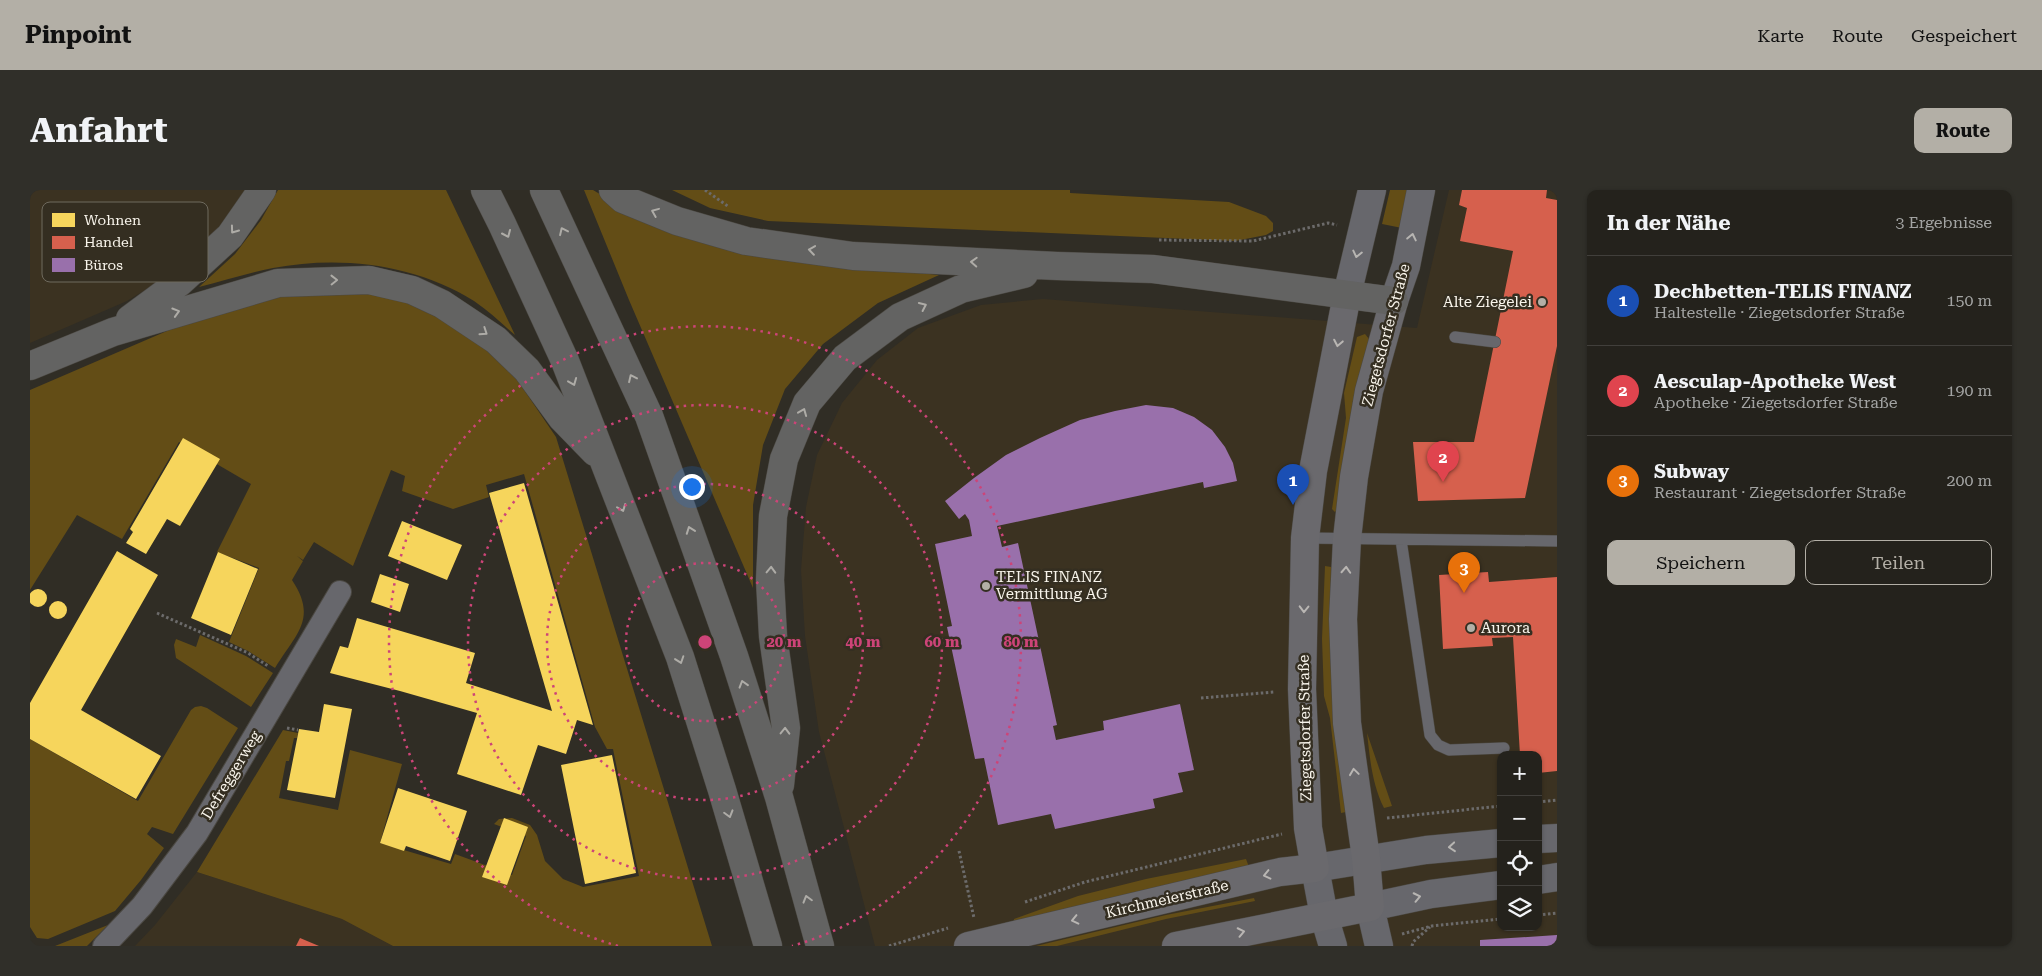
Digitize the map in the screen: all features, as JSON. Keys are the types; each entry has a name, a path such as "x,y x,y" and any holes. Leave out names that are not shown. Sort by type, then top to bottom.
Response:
{"highway":[{"path":"208,256 230,236 262,190"},
{"path":"485,190 564,361 680,657 768,946"},
{"path":"544,190 649,416 734,656 779,797 820,946"},
{"path":"613,190 623,199 677,221 746,241 853,256 1153,269 1394,301"},
{"path":"779,797 786,728 773,636 770,580 773,516 784,459 807,403 845,358 900,317 960,289 1057,266"},
{"path":"30,366 113,332 278,282 369,280 412,290 442,304 496,340 527,370 562,418 605,462"},
{"path":"113,332 180,282"}],"main road":[{"name":"Ziegetsdorfer Straße","path":"1315,868 1308,828 1302,689 1305,538 1312,471 1347,295"},
{"name":"Ziegetsdorfer Straße","path":"1370,907 1366,858 1347,723 1343,619 1347,539 1354,477 1369,391 1394,301"},
{"name":"Kirchmeierstraße","path":"975,944 1280,872 1315,868"},
{"path":"1176,946 1370,907"}],"street":[{"name":"Ziegetsdorfer Straße","path":"1347,295 1372,190"},
{"name":"Ziegetsdorfer Straße","path":"1394,301 1406,266 1421,190"},
{"name":"Defreggerweg","path":"104,946 142,906 197,833 340,592"},
{"path":"1542,839 1557,838"},
{"name":"Kirchmeierstraße","path":"1315,868 1366,858 1497,843"},
{"name":"Ziegetsdorfer Straße","path":"1315,868 1324,916 1333,946"},
{"path":"1542,879 1557,877"},
{"path":"1378,944 1370,907 1431,894 1497,886"}],"lane":[{"path":"1455,337 1495,342"},
{"path":"1305,538 1557,541"},
{"path":"1402,540 1430,735 1438,746 1449,750 1504,748"}],"path":[{"path":"705,190 733,210"},
{"path":"1157,240 1253,241 1328,223 1362,232"},
{"path":"157,613 248,653 272,669"},
{"path":"1201,698 1302,689"},
{"path":"1542,802 1557,800"},
{"path":"960,851 975,944"},
{"path":"1542,915 1557,913"},
{"path":"1378,944 1432,926 1497,919"}],"shaded area":[{"path":"30,190 247,190 237,208 208,241 208,202 42,202 42,282 158,282 127,301 30,343"},
{"path":"278,190 446,190 515,335 480,305 451,288 428,278 377,266 325,262 298,264 264,270 199,287 204,282 208,282 208,279 235,254 261,220"},
{"path":"584,190 593,190 625,209 855,266 939,275 878,303 823,344 785,389 763,445 753,505 753,588 629,300"},
{"path":"672,190 1070,190 1070,193 1229,202 1266,216 1273,223 1273,231 1266,235 1235,241 768,221 710,208"},
{"path":"1390,190 1415,190 1407,229 1382,224"},
{"path":"1449,190 1557,190 1557,946 875,946 819,732 805,636 801,570 806,507 817,455 842,403 877,360 918,328 981,305 1043,299 1417,328"},
{"path":"367,290 409,301 440,315 487,350 518,381 556,437 712,946 393,946 342,919 197,872 283,730 298,733 297,738 294,738 289,761 286,761 279,798 338,810 350,750 402,764 380,843 451,864 455,854 512,875 526,836 494,824 499,819 512,818 530,825 537,835 545,861 563,879 583,887 639,876 613,749 607,749 595,727 524,474 486,485 489,497 453,509 402,491 405,476 391,470 353,566 314,542 303,560 297,556 303,561 292,580 300,594 304,616 296,635 275,668 248,651 229,642 259,568 217,552 251,484 179,442 122,539 77,515 30,590 30,390 218,309 275,293"},
{"path":"1365,334 1369,339 1338,510 1335,512 1332,509 1346,418 1344,393 1357,337"},
{"path":"1325,566 1331,567 1330,643 1332,688 1346,812 1341,813 1330,718 1324,696 1322,639"},
{"path":"200,635 246,656 273,673 251,707 176,658 174,645 176,639 196,647"},
{"path":"201,706 238,728 173,834 152,827 147,834 164,848 115,911 48,939 37,938 30,927 30,739 138,801 191,710"},
{"path":"1367,733 1392,806 1384,808 1380,799 1372,771"},
{"path":"1246,859 1249,867 1101,900 1014,922 1014,919 1078,896 1146,879"},
{"path":"197,872 342,919 393,946 135,946 155,925"},
{"path":"1254,898 1255,901 1166,919 1057,946 1036,946 1166,915"},
{"path":"108,925 87,946 55,946"}],"building: Wohnen":[{"path":"183,438 220,459 180,526 167,519 146,554 126,543 133,532 130,529"},
{"path":"524,483 593,725 577,720 566,754 538,745 521,795 457,774 477,713 330,673 340,646 348,648 357,618 475,653 466,683 552,711 489,493"},
{"path":"402,521 462,545 447,580 388,556"},
{"path":"117,551 158,575 81,710 161,756 136,799 30,739 30,703"},
{"path":"218,552 258,569 231,635 191,618"},
{"path":"380,574 409,584 400,612 371,602"},
{"path":"34,589 42,589 47,594 45,605 34,607 29,602 29,594"},
{"path":"54,601 62,601 67,606 65,617 54,619 49,614 49,606"},
{"path":"324,704 352,709 335,798 287,790 299,729 319,732"},
{"path":"612,755 636,873 585,884 561,765"},
{"path":"398,788 467,811 450,861 406,846 404,851 380,843"},
{"path":"504,818 528,827 507,885 482,877"}],"building: Handel":[{"path":"1462,190 1547,190 1546,198 1557,200 1557,346 1525,498 1418,501 1413,442 1474,442 1513,251 1460,241 1467,208 1459,205"},
{"path":"1488,572 1489,582 1557,577 1557,771 1542,773 1542,751 1520,751 1513,637 1492,638 1493,646 1443,649 1439,575"},
{"path":"300,938 319,946 296,946"}],"building: Büros":[{"name":"TELIS FINANZ Vermittlung AG","path":"1146,405 1173,408 1194,417 1212,430 1225,447 1233,463 1237,481 1204,488 1203,482 997,526 1002,547 1018,543 1057,725 1053,726 1056,740 1104,730 1103,721 1180,704 1194,770 1178,773 1183,792 1153,799 1155,808 1055,829 1051,814 998,825 984,758 975,759 947,627 952,626 935,544 972,536 969,520 965,514 959,519 945,501 1006,455 1040,438 1080,420"},
{"path":"1557,935 1557,946 1480,946 1480,940"}],"place":[{"name":"Alte Ziegelei","path":"1542,302"},
{"name":"Aesculap-Apotheke West","path":"1443,482"},
{"name":"Dechbetten-TELIS FINANZ","path":"1293,505"},
{"name":"TELIS FINANZ Vermittlung AG","path":"986,586"},
{"name":"Subway","path":"1464,593"},
{"name":"Aurora","path":"1471,628"}]}
